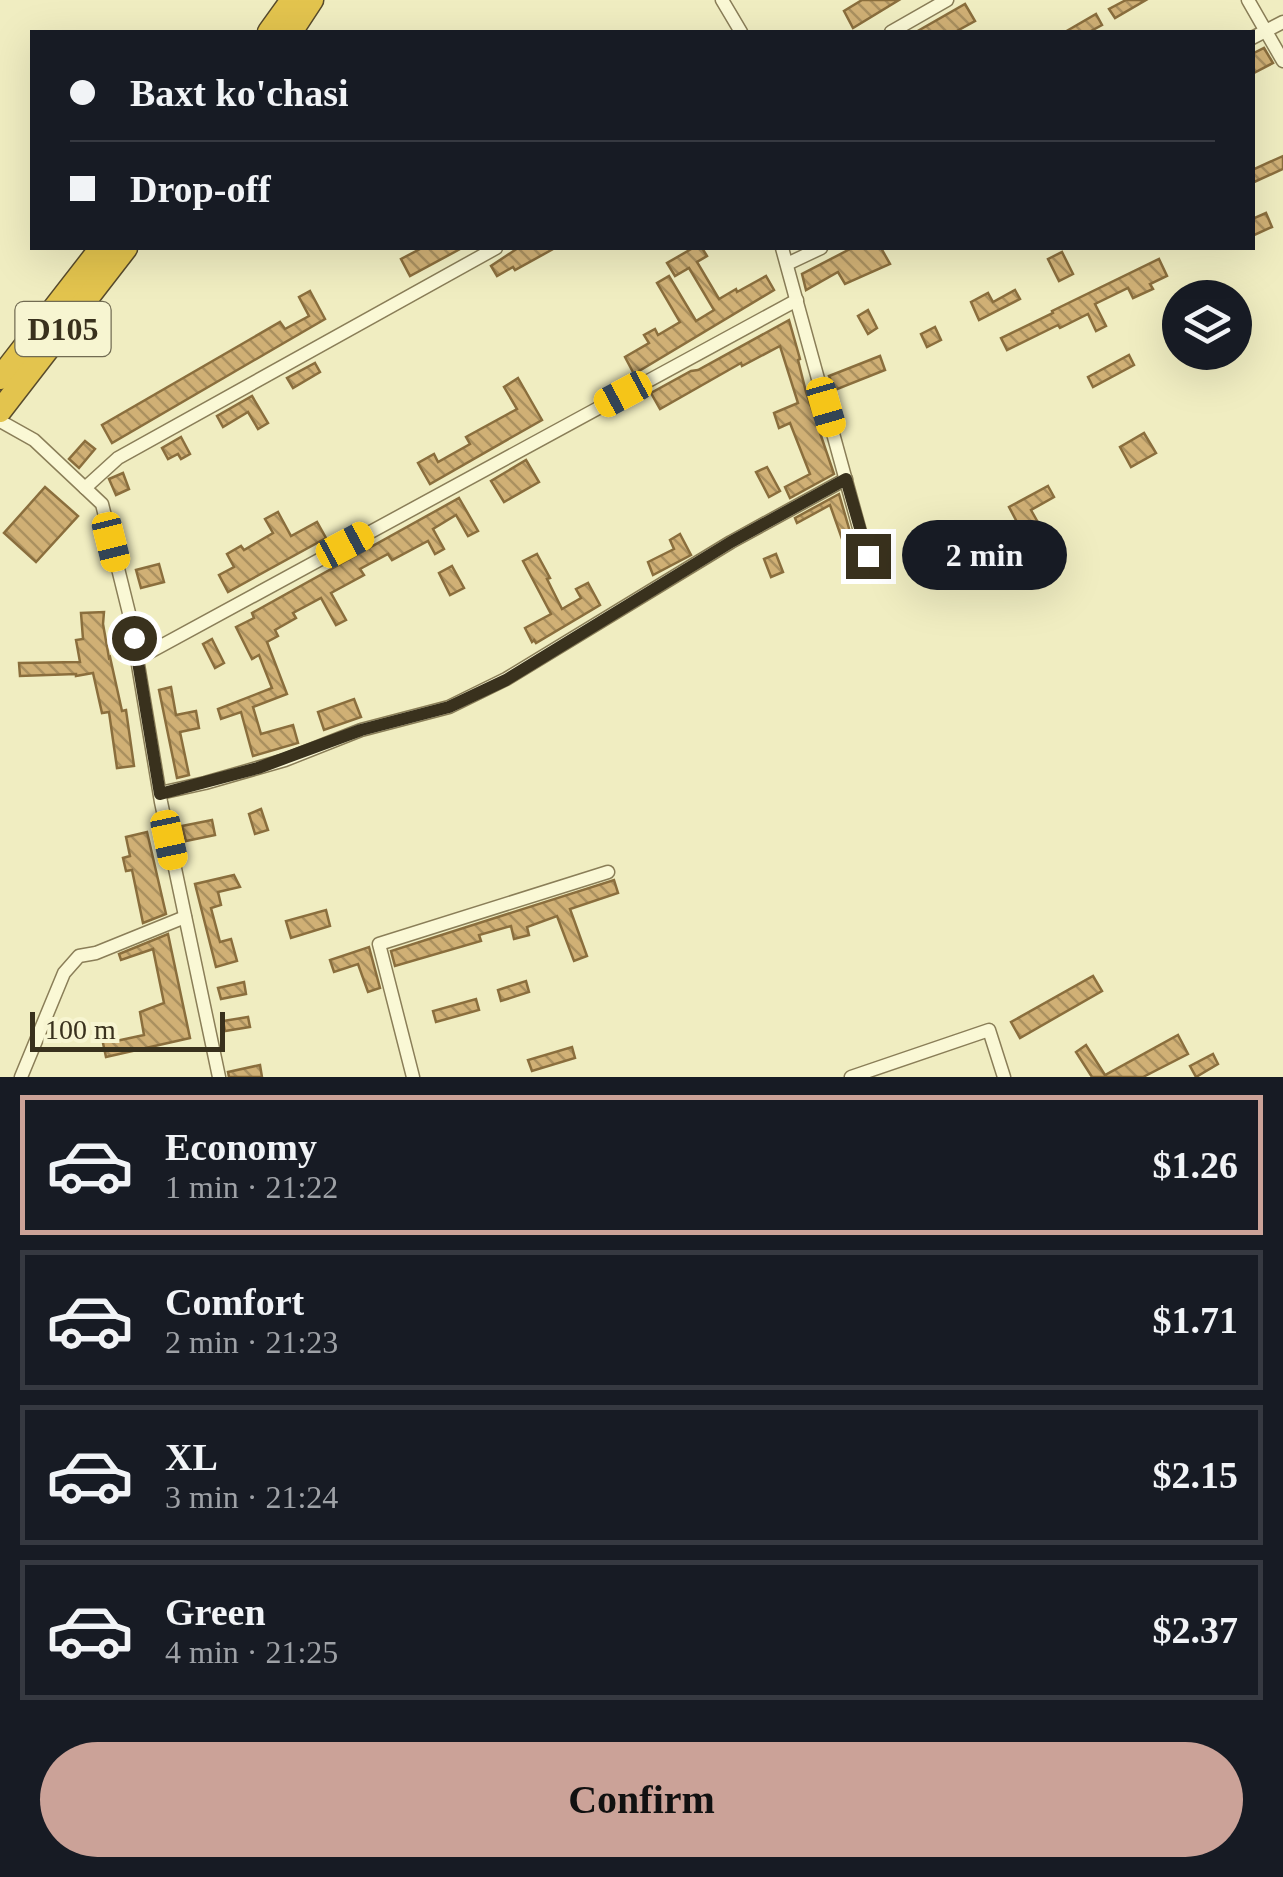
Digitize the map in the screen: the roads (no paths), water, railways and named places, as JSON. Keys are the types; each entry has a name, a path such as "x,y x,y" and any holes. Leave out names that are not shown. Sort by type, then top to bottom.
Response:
{"highway":[{"path":"270,30 292,0"},
{"path":"291,30 312,0"},
{"name":"D105","path":"0,378 100,250"},
{"name":"D105","path":"0,411 124,250"}],"street":[{"path":"722,0 740,30"},
{"path":"894,30 947,0"},
{"path":"1248,0 1283,61"},
{"path":"1255,37 1283,22"},
{"path":"85,488 118,458 492,250"},
{"path":"783,250 868,556"},
{"path":"787,264 817,250"},
{"path":"137,659 797,300"},
{"path":"0,422 34,440 102,504 130,617 160,794 219,1077"},
{"path":"160,794 285,760 361,730 449,707 506,680 731,542 846,479"},
{"path":"413,1077 380,944 608,872"},
{"path":"21,1077 64,973 79,956 186,918"},
{"path":"851,1077 989,1030 1004,1077"}]}
